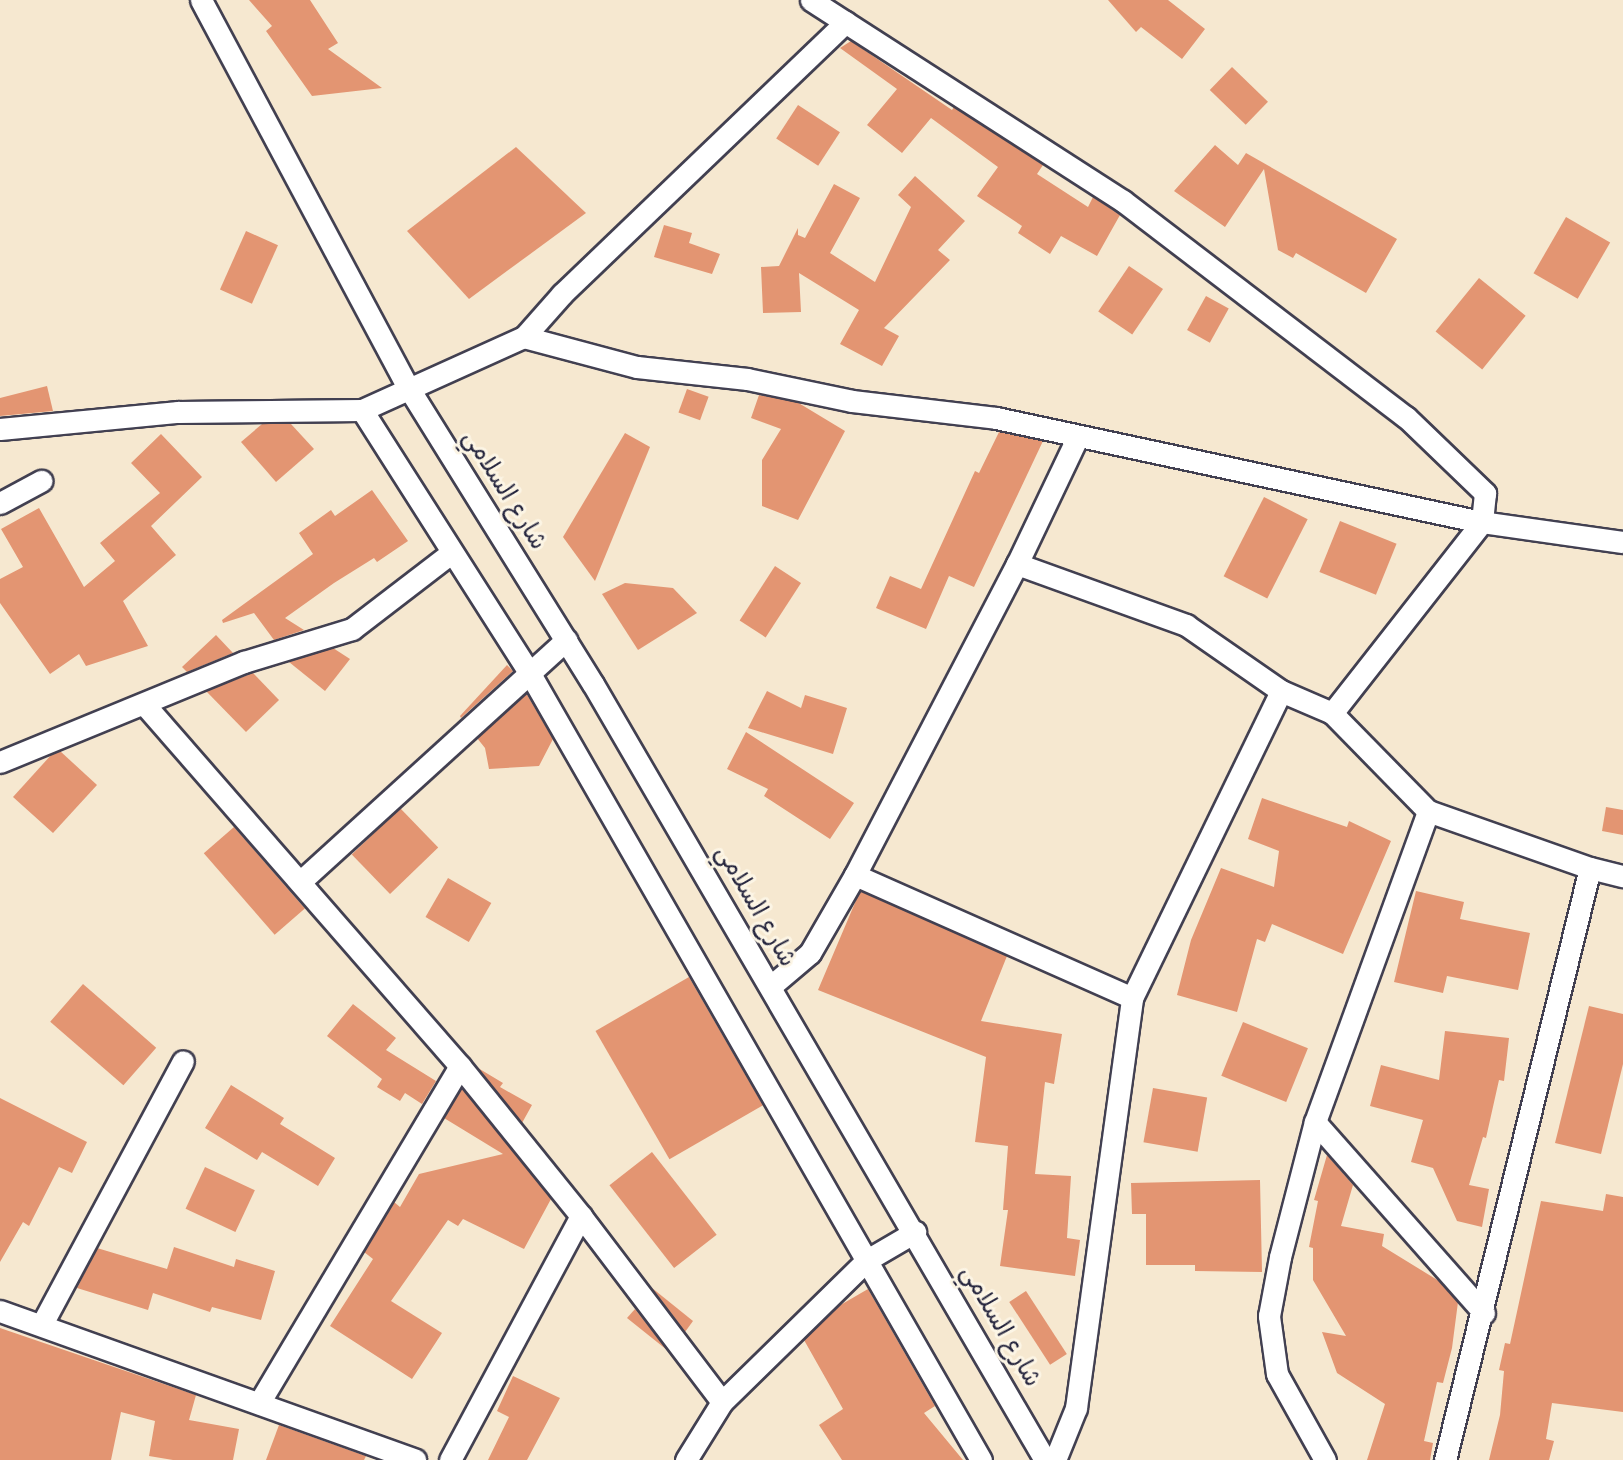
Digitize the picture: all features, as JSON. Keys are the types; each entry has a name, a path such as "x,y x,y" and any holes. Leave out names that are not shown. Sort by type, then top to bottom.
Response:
{"street":[{"name":"شارع السلامي","path":"201,0 408,387 566,640 915,1232 1045,1460"},
{"path":"811,0 1123,201 1406,417 1485,493 1482,522 1332,713"},
{"path":"0,429 178,412 362,410 408,387 524,337 561,294 846,22"},
{"path":"524,337 637,366 747,379 852,402 996,417 1077,438 1482,522 1623,542"},
{"path":"362,410 450,553 528,672 981,1460"},
{"path":"771,986 810,953 855,875 1017,564 1077,438"},
{"path":"0,503 41,481"},
{"path":"0,762 146,705 244,662 352,629 450,553"},
{"path":"1017,564 1186,625 1281,691 1332,713 1428,811 1590,868 1623,876"},
{"path":"300,882 528,672 566,640"},
{"path":"1055,1460 1076,1408 1132,998 1281,691"},
{"path":"146,705 460,1066 581,1216 722,1402"},
{"path":"1325,1460 1277,1374 1269,1316 1280,1257 1316,1122 1428,811"},
{"path":"1445,1460 1484,1313 1590,868"},
{"path":"855,875 1132,998"},
{"path":"42,1324 183,1061"},
{"path":"259,1402 460,1066"},
{"path":"1316,1122 1484,1313"},
{"path":"450,1460 581,1216"},
{"path":"686,1460 722,1402 867,1260 915,1232"},
{"path":"0,1311 42,1324 415,1460"}],"building":[{"path":"249,0 310,0 338,43 328,49 382,88 312,96 266,31 272,26"},
{"path":"1108,0 1168,0 1205,29 1182,59 1141,27 1136,32"},
{"path":"851,41 952,110 954,107 1043,165 1037,174 1088,207 1093,197 1120,215 1097,256 1061,236 1050,254 1018,233 1022,226 977,196 998,167 931,118 902,153 867,125 897,89 840,48"},
{"path":"1232,67 1268,102 1246,125 1210,90"},
{"path":"798,105 840,132 818,166 776,139"},
{"path":"1215,145 1238,165 1246,153 1397,239 1366,293 1296,253 1293,258 1278,250 1264,169 1225,227 1174,191"},
{"path":"516,147 586,213 469,299 407,231"},
{"path":"915,176 965,221 938,250 950,260 884,328 899,336 882,366 840,344 859,310 799,273 801,312 763,313 761,267 779,266 798,228 798,235 805,238 834,184 860,198 830,253 875,282 911,207 898,195"},
{"path":"1566,217 1610,242 1578,299 1534,273"},
{"path":"664,225 692,233 689,243 720,254 712,274 654,257"},
{"path":"246,231 278,245 252,304 220,289"},
{"path":"1129,266 1163,289 1132,335 1098,312"},
{"path":"1479,278 1526,316 1482,369 1436,332"},
{"path":"1206,296 1229,309 1210,343 1187,330"},
{"path":"47,386 53,411 0,416 0,398"},
{"path":"687,389 709,397 700,420 678,412"},
{"path":"759,395 797,402 845,431 798,520 762,506 762,460 781,429 751,418"},
{"path":"262,424 291,424 314,449 276,482 241,442"},
{"path":"999,432 1043,441 974,587 949,576 926,629 876,608 890,576 921,589 975,471 979,473"},
{"path":"625,433 650,447 595,581 563,537"},
{"path":"161,434 202,477 151,526 176,555 123,601 148,646 86,666 79,654 50,674 0,603 0,579 23,567 1,529 39,508 84,587 115,561 100,543 160,493 131,463"},
{"path":"372,490 408,541 377,562 374,558 334,583 285,618 304,630 274,640 254,613 223,623 222,620 313,554 299,533 331,510 335,516"},
{"path":"1264,497 1308,519 1267,599 1224,576"},
{"path":"1340,521 1397,544 1376,595 1319,572"},
{"path":"775,566 801,583 766,637 740,621"},
{"path":"625,583 673,588 697,613 638,650 602,594"},
{"path":"216,635 233,653 187,672 182,667"},
{"path":"333,648 350,659 325,691 289,662"},
{"path":"507,665 513,671 461,718 460,716"},
{"path":"253,673 279,700 246,732 206,691"},
{"path":"767,691 801,708 805,695 847,708 833,754 748,728"},
{"path":"526,693 553,739 539,766 489,769 485,748 477,738"},
{"path":"746,732 854,803 830,839 764,796 768,789 727,769"},
{"path":"60,751 97,785 53,833 13,797 52,754"},
{"path":"1262,798 1347,827 1349,821 1391,841 1343,954 1272,924 1265,942 1257,939 1237,1012 1177,995 1191,940 1221,868 1274,887 1279,851 1248,839"},
{"path":"1606,807 1623,810 1623,835 1602,831"},
{"path":"400,808 438,848 390,894 352,855"},
{"path":"234,827 305,909 275,935 204,853"},
{"path":"448,878 491,903 469,942 426,917"},
{"path":"860,891 1007,956 981,1021 1062,1034 1054,1084 1045,1082 1035,1174 1071,1176 1067,1238 1080,1240 1075,1276 1000,1266 1008,1210 1003,1210 1008,1146 975,1142 986,1057 818,990"},
{"path":"1416,891 1464,902 1460,919 1530,933 1518,990 1447,976 1443,993 1394,982"},
{"path":"689,977 763,1105 669,1159 595,1031"},
{"path":"83,984 156,1048 123,1085 50,1022"},
{"path":"353,1004 396,1038 386,1050 436,1081 422,1104 405,1093 400,1101 377,1087 382,1079 327,1036"},
{"path":"1589,1006 1623,1014 1623,1064 1601,1154 1555,1143"},
{"path":"1243,1022 1308,1048 1286,1102 1221,1076"},
{"path":"1445,1031 1509,1038 1504,1081 1499,1080 1486,1138 1483,1137 1469,1185 1489,1189 1482,1227 1457,1221 1433,1168 1411,1162 1423,1120 1370,1106 1381,1065 1439,1080"},
{"path":"478,1068 503,1083 500,1087 532,1105 522,1123"},
{"path":"231,1085 284,1118 280,1124 335,1158 318,1186 262,1152 257,1160 205,1128"},
{"path":"462,1088 551,1199 524,1249 463,1219 458,1226 448,1220 391,1301 442,1333 412,1379 330,1326 373,1259 364,1252 394,1202 400,1207 419,1174 503,1154 444,1118"},
{"path":"1153,1088 1207,1098 1198,1152 1143,1142"},
{"path":"0,1098 87,1142 72,1173 59,1167 29,1226 23,1222 0,1262"},
{"path":"652,1152 717,1235 674,1268 609,1185"},
{"path":"1327,1155 1353,1185 1341,1226 1384,1234 1382,1246 1439,1281 1458,1302 1452,1348 1443,1383 1437,1382 1424,1441 1433,1443 1430,1460 1367,1460 1385,1404 1337,1373 1322,1332 1346,1336 1313,1280 1313,1248 1309,1247 1318,1201 1314,1200"},
{"path":"205,1167 255,1190 235,1232 186,1209"},
{"path":"1260,1180 1262,1272 1195,1271 1195,1265 1146,1265 1146,1214 1132,1214 1131,1183"},
{"path":"1606,1194 1623,1197 1623,1412 1552,1403 1546,1439 1554,1441 1549,1460 1489,1460 1500,1415 1504,1371 1499,1370 1505,1343 1510,1344 1541,1201 1603,1211"},
{"path":"174,1247 234,1267 236,1259 275,1271 261,1320 212,1307 210,1312 153,1293 148,1310 77,1288 97,1248 167,1269"},
{"path":"652,1288 693,1321 685,1332"},
{"path":"868,1289 935,1406 924,1413 963,1460 842,1460 819,1425 843,1409 804,1340 837,1307"},
{"path":"1026,1291 1067,1354 1050,1365 1009,1302"},
{"path":"635,1309 667,1350 627,1318"},
{"path":"0,1328 196,1395 189,1420 239,1429 233,1460 173,1460 149,1456 155,1421 121,1412 111,1460 0,1460"},
{"path":"513,1376 560,1398 527,1460 488,1460 509,1417 497,1411"},
{"path":"279,1425 366,1456 364,1460 266,1460"}]}
